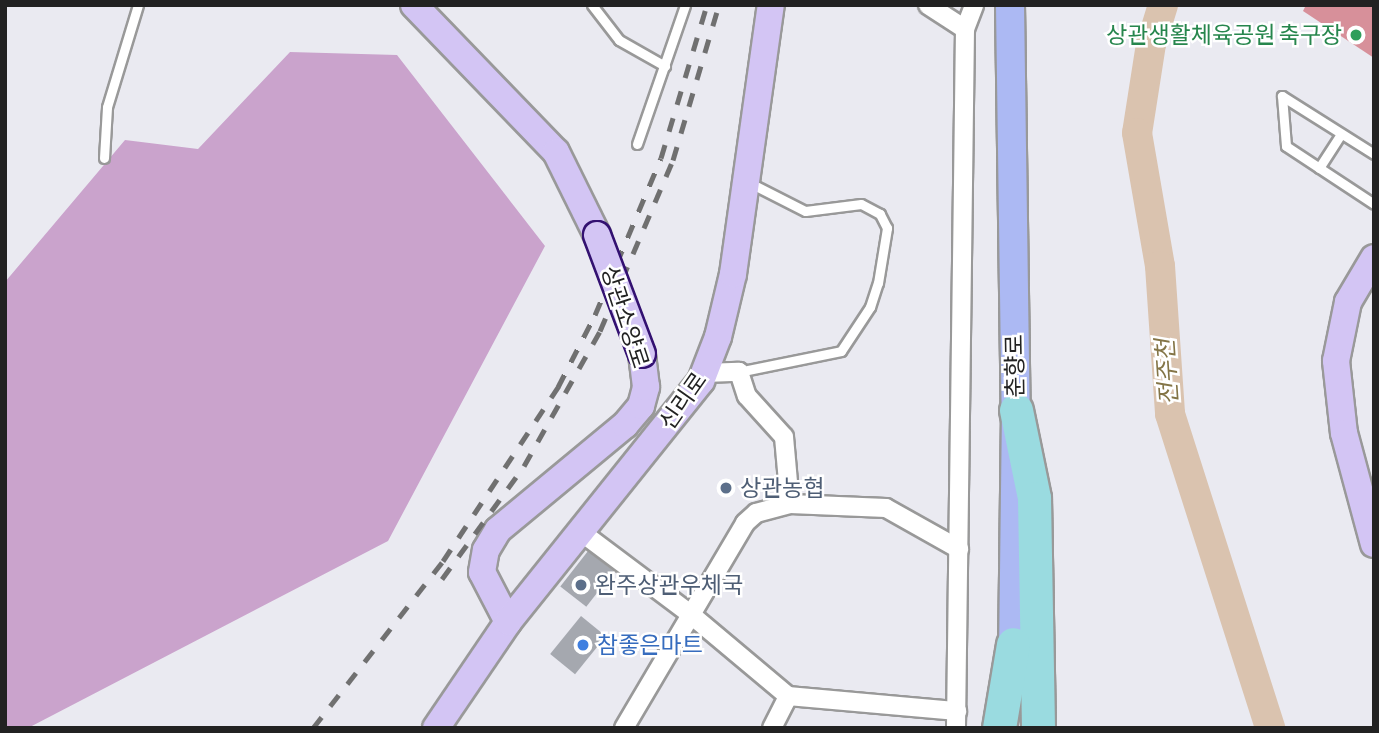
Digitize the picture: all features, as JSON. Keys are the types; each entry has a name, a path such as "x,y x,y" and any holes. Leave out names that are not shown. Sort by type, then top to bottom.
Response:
{"highway":[{"path":"1016,410 1034,498 1038,728"},
{"path":"999,728 1013,644"}],"main road":[{"name":"상관소양로","path":"414,5 474,63 556,152 597,235 642,354 646,387 641,406 625,425 498,530 486,550 482,572 508,622"},
{"name":"상관소양로","path":"439,5 474,63"},
{"name":"신리로","path":"436,728 508,622 581,533 704,373 733,274 771,5"},
{"name":"춘향로","path":"1010,5 1016,410 1012,728"},
{"path":"1374,258 1348,302 1336,361 1344,433 1374,544"}],"street":[{"path":"928,5 965,29"},
{"path":"581,533 690,613 788,696 956,719 965,29 974,5"},
{"path":"704,373 736,372 747,396 784,437 790,504"},
{"path":"624,728 745,523 769,508 790,504 886,508 959,549"},
{"path":"772,728 788,696"}],"lane":[{"path":"104,158 107,107 138,5"},
{"path":"592,5 619,40 665,66"},
{"path":"637,144 685,5"},
{"path":"1374,154 1282,96 1286,146 1374,204"},
{"path":"1319,168 1341,134"},
{"path":"736,372 841,351 870,307 887,228 880,214 861,204 805,211 746,181"}],"shaded area":[{"name":"상관생활체육공원 축구장","path":"1306,5 1374,5 1374,58 1303,11"},
{"path":"290,52 397,55 545,246 388,541 28,728 5,728 5,282 125,140 198,149"}],"building":[{"path":"588,551 614,571 586,607 560,586"},
{"path":"581,616 606,636 575,674 550,654"}],"waterway":[{"name":"전주천","path":"1163,5 1151,44 1137,133 1160,266 1170,414 1270,728"}],"railway":[{"path":"313,728 443,561 558,387 595,315 661,158 707,5"},
{"path":"442,579 524,466 600,331 673,160 719,5"}],"place":[{"name":"상관생활체육공원 축구장","path":"1356,35"},
{"name":"상관농협","path":"726,488"},
{"name":"완주상관우체국","path":"581,585"},
{"name":"참좋은마트","path":"583,645"}]}
